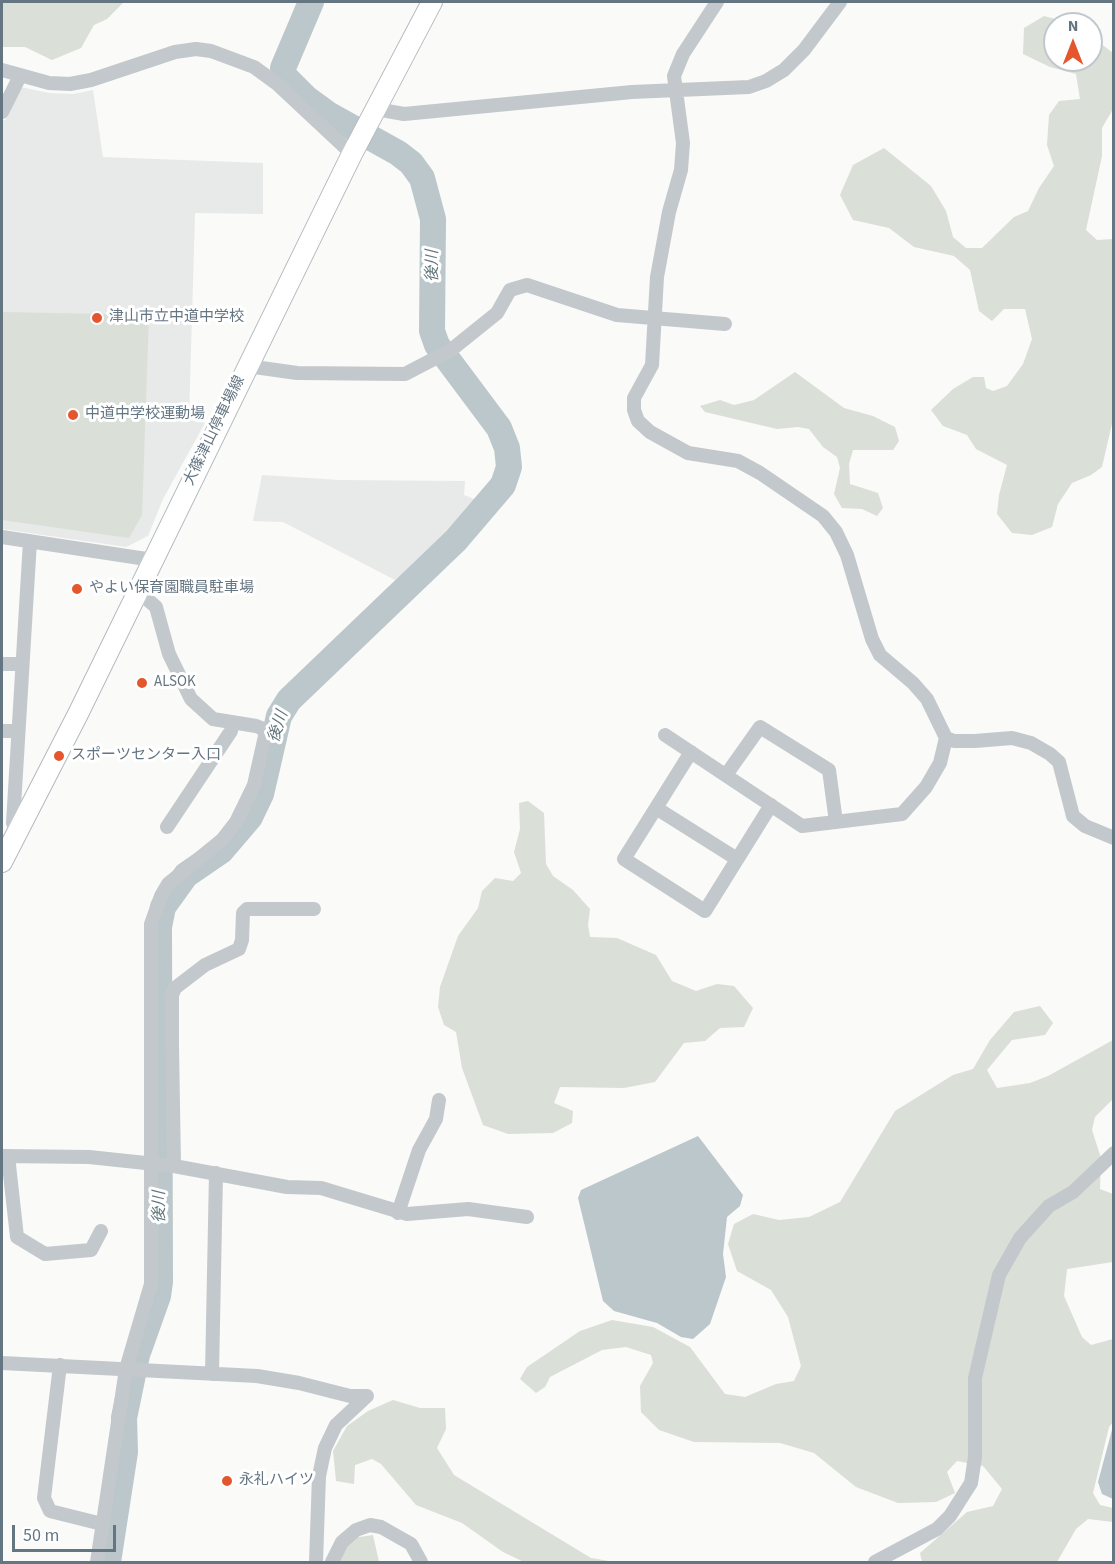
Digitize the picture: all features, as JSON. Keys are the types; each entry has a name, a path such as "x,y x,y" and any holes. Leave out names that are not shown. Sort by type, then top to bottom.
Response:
{"main road":[{"name":"大篠津山停車場線","path":"2,860 153,560 354,150 432,2"}],"street":[{"path":"665,735 802,826 902,814 926,787 940,763 946,738 927,699 914,683 880,654 872,639 847,555 836,532 823,516 760,473 738,461 688,453 650,432 638,420 634,410 634,398 652,365 657,277 669,212 681,170 683,143 674,91 674,76 683,54 717,2"},
{"path":"372,117 552,99 749,87 766,81 784,70 804,50 840,2"},
{"path":"2,70 20,76 70,84 91,80 175,52 196,49 211,51 254,67 354,150"},
{"path":"2,112 20,76"},
{"path":"247,366 297,373 405,374 451,350 497,313 510,290 526,285 539,287 617,315 724,324"},
{"path":"2,537 153,560"},
{"path":"17,833 13,824 8,795 18,731 30,541"},
{"path":"136,594 147,599 156,608 169,654 191,699 213,719 264,729 259,766 248,803 222,840 168,884 151,924 161,1165"},
{"path":"2,664 21,664"},
{"path":"167,827 231,731 232,723"},
{"path":"726,775 760,727 829,770 836,822"},
{"path":"2,731 18,731"},
{"path":"946,738 975,741 1012,738 1031,743 1050,754 1059,762 1063,770 1073,816 1085,826 1113,838"},
{"path":"691,753 624,860 705,911 771,805"},
{"path":"656,808 737,860"},
{"path":"97,1563 102,1524 151,1284 172,1045 172,995 175,988 206,965 239,949 242,940 243,913 247,909 314,909"},
{"path":"398,1213 418,1150 436,1119 439,1100"},
{"path":"875,1563 937,1529 950,1516 970,1483 975,1458 975,1378 999,1275 1020,1238 1049,1206 1073,1192 1113,1153"},
{"path":"101,1231 91,1250 45,1254 17,1237 5,1156 89,1157 161,1165 287,1187 330,1190 367,1200 398,1213 468,1209 526,1217"},
{"path":"212,1374 216,1173"},
{"path":"2,1363 279,1379 350,1396 367,1396 336,1425 326,1448 317,1498 316,1563"},
{"path":"60,1365 44,1498 50,1511 102,1524"},
{"path":"332,1563 342,1542 356,1530 370,1526 395,1534 411,1544 421,1563"}],"shaded area":[{"path":"2,2 124,2 107,19 94,25 81,48 52,60 25,47 2,47"},
{"path":"1043,17 1043,64 1023,54 1024,28"},
{"path":"1103,45 1113,53 1113,109 1102,128 1102,156 1086,230 1097,240 1113,239 1114,415 1102,467 1091,475 1072,483 1058,504 1052,527 1032,535 1012,533 997,514 999,495 1007,465 976,449 967,435 943,426 931,410 953,389 973,377 984,377 986,388 993,391 1007,386 1023,364 1032,339 1025,309 1004,309 992,321 979,311 970,270 954,256 914,247 889,228 853,220 840,195 853,165 884,148 931,186 946,211 953,237 966,248 982,248 1014,217 1028,211 1039,188 1054,166 1047,145 1049,115 1059,101 1080,99 1076,74 1069,72 1103,72"},
{"name":"津山市立中道中学校","path":"21,87 49,93 73,94 93,90 103,157 263,163 263,214 195,213 189,420 205,423 163,499 148,536 126,547 2,529 2,120 5,120"},
{"name":"中道中学校運動場","path":"2,312 149,315 142,515 129,538 2,520"},
{"path":"795,372 844,408 873,416 895,427 899,441 893,450 853,450 849,464 850,484 878,493 883,508 877,516 862,509 842,508 834,494 840,468 837,457 823,447 809,429 798,427 777,429 705,412 700,406 720,400 734,405 754,400"},
{"path":"262,475 339,480 465,481 464,495 479,501 395,580 283,522 253,521"},
{"path":"528,801 544,813 546,864 553,876 573,890 590,909 588,925 590,937 617,938 656,955 672,981 696,991 717,984 734,986 753,1008 744,1027 720,1028 705,1041 684,1043 655,1082 624,1088 560,1087 554,1103 573,1111 572,1123 553,1133 508,1134 483,1125 462,1068 456,1032 444,1025 438,1007 440,987 458,936 478,908 482,891 495,878 513,881 521,873 514,852 520,829 519,803"},
{"path":"1040,1006 1053,1023 1045,1035 1012,1040 987,1070 997,1088 1030,1083 1048,1076 1113,1040 1113,1099 1095,1117 1092,1130 1101,1158 1100,1189 1113,1194 1113,1262 1067,1269 1064,1296 1082,1337 1091,1345 1113,1339 1113,1422 1109,1427 1093,1493 1100,1505 1113,1508 1113,1522 1088,1519 1076,1529 1057,1562 922,1562 920,1553 967,1512 993,1506 1002,1489 983,1466 957,1461 947,1472 955,1493 936,1502 898,1503 856,1487 814,1453 780,1443 694,1442 659,1430 641,1412 640,1386 653,1363 651,1355 626,1347 602,1350 550,1377 545,1387 536,1393 520,1379 527,1367 580,1331 612,1320 653,1327 690,1347 725,1394 745,1397 776,1384 794,1381 801,1366 788,1317 771,1290 737,1271 728,1244 734,1224 753,1214 779,1220 809,1217 840,1202 895,1111 953,1075 973,1069 990,1040 1014,1012"},
{"path":"698,1136 743,1195 740,1206 727,1217 723,1254 726,1277 710,1324 693,1339 681,1337 657,1323 614,1311 603,1301 578,1198 581,1190"},
{"path":"393,1400 420,1408 445,1408 446,1429 437,1448 454,1475 591,1558 615,1562 524,1562 503,1552 462,1523 416,1505 381,1464 372,1459 355,1465 354,1484 336,1481 333,1451 347,1426 368,1411"},
{"path":"1113,1426 1113,1499 1102,1494 1098,1482"},
{"path":"373,1535 379,1562 337,1562 352,1538"}],"waterway":[{"name":"後川","path":"108,1562 125,1452 124,1418 137,1355 158,1296 160,1282 159,927 163,907 186,875 221,851 250,817 261,794 279,716 289,700 456,540 503,485 509,467 507,448 499,428 437,345 432,331 433,219 422,178 411,163 398,153 328,114 306,98 284,76 283,68 311,2"}],"place":[{"name":"津山市立中道中学校","path":"97,318"},
{"name":"中道中学校運動場","path":"73,415"},
{"name":"やよい保育園職員駐車場","path":"77,589"},
{"name":"ALSOK","path":"142,683"},
{"name":"スポーツセンター入口","path":"59,756"},
{"name":"永礼ハイツ","path":"227,1481"}]}
